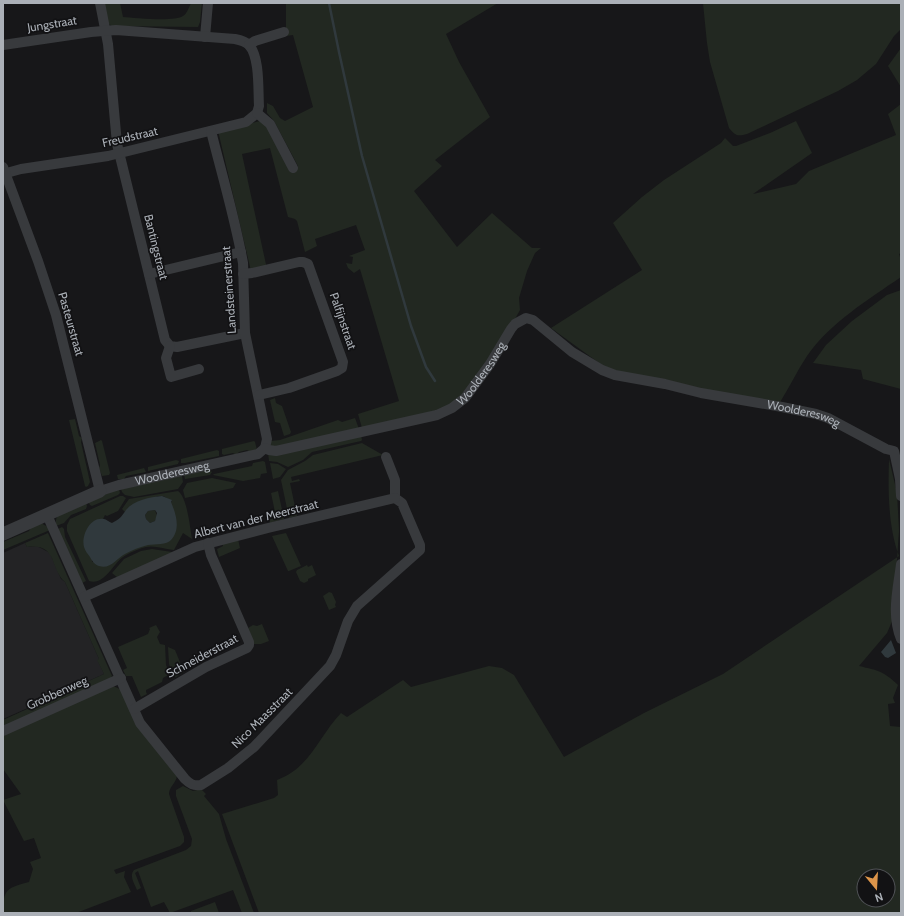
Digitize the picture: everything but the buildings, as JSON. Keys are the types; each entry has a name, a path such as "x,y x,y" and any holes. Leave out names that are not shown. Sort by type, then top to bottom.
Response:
{"street":[{"name":"Bantingstraat","path":"100,3 108,44 117,144 165,340 170,346"},
{"path":"205,37 208,3"},
{"path":"106,31 116,30 235,39 243,41 249,45 253,50 256,59 259,106 257,114 270,124 293,168"},
{"name":"Jungstraat","path":"3,45 106,31"},
{"path":"249,45 255,41 284,32"},
{"name":"Freudstraat","path":"4,171 108,156 246,122 257,114"},
{"name":"Landsteinerstraat","path":"211,131 237,230 241,252 244,333 267,439 266,448"},
{"name":"Pasteurstraat","path":"4,171 38,261 56,315 100,491"},
{"path":"149,274 241,252"},
{"name":"Palfijnstraat","path":"243,274 299,262 308,264 343,362 342,368 337,371 289,388 258,395"},
{"name":"Woolderesweg","path":"3,534 119,484 258,454 266,448 276,451 437,415 452,408 465,398 500,349 511,329 515,324 526,318 534,320 572,352 588,363 615,375 665,384 701,393 816,414 828,418 886,449 898,450 901,496"},
{"path":"199,369 171,377 166,358 170,346 177,347 244,333"},
{"path":"386,457 395,480 395,498"},
{"name":"Albert van der Meerstraat","path":"84,596 195,547 395,498"},
{"name":"Nico Maasstraat","path":"47,515 134,709 145,730 191,784 202,785 228,768 254,747 330,666 336,655 348,621 357,606 420,550 420,545 402,503 395,498"},
{"name":"Schneiderstraat","path":"134,709 206,667 247,648 249,645 211,555 208,543"},
{"path":"901,564 897,586 895,618 901,639"},
{"name":"Grobbenweg","path":"3,731 121,678"}],"shaded area":[{"path":"103,3 120,3 123,17 172,19 179,18 186,14 191,3 202,3 198,27 112,26 107,23"},
{"path":"286,3 498,3 446,34 459,62 490,117 435,160 442,166 414,191 457,247 492,213 532,248 541,248 535,253 527,271 519,298 520,310 501,344 462,398 440,412 362,428 358,414 399,401 360,269 354,273 348,268 346,263 352,264 353,257 349,256 365,250 356,225 315,239 317,246 305,252 297,221 288,217 270,148 242,154 267,269 251,271 219,133 260,121 265,123 292,172 298,166 274,121 267,113 267,103 273,106 280,118 285,121 313,107 293,35 286,36"},
{"path":"703,3 901,3 901,29 894,36 876,64 857,80 838,91 747,134 738,135 729,128 710,62"},
{"path":"901,48 901,87 888,66"},
{"path":"901,104 901,253 899,254 901,260 901,277 838,322 816,344 807,356 779,404 606,368 551,328 642,270 613,223 664,180 721,143 725,138 733,146 736,146 796,121 812,153 753,194 796,184 809,171 896,135 888,114"},
{"path":"901,290 901,389 863,379 861,370 813,363 826,345 852,321 887,295"},
{"path":"275,398 276,403 282,406 291,432 290,434 284,436 280,423 275,422 270,400"},
{"path":"355,418 359,429 275,448 270,447 271,441 280,440 338,420 342,422"},
{"path":"75,419 79,436 82,438 81,442 90,482 86,487 69,420"},
{"path":"361,435 361,441 312,452 303,460 288,467 277,462 269,461 268,453"},
{"path":"101,440 110,473 109,475 102,476 99,468 100,465 95,443"},
{"path":"254,441 257,450 250,452 247,450 239,452 236,455 233,453 222,454 222,449"},
{"path":"362,443 383,455 291,477 292,481 299,479 300,481 290,483 297,516 289,518 281,480 288,470 313,455"},
{"path":"217,450 219,451 219,456 181,463 181,459"},
{"path":"889,459 897,493 899,530 898,552 895,545 891,521"},
{"path":"176,460 179,461 178,464 148,471 148,467"},
{"path":"265,462 267,473 261,474 260,478 243,481 213,475 252,466 253,463"},
{"path":"270,463 278,464 286,469 280,477 273,479"},
{"path":"144,468 146,472 126,476 124,479 118,479 117,475"},
{"path":"209,470 212,472 210,475 185,479 184,475"},
{"path":"182,476 183,482 178,489 134,497 125,495 121,489"},
{"path":"212,478 236,483 233,488 185,498 183,490 187,483"},
{"path":"119,489 120,493 118,495 92,506 88,501"},
{"path":"178,491 184,499 192,539 183,533 174,550 152,546 137,550 119,560 104,577 94,582 89,581 67,531 67,525 70,519 120,496 126,498 118,511 107,516 105,515 103,519 99,521 97,520 92,562 120,556 135,548 172,501 163,496 158,496 125,512 122,509 129,499"},
{"path":"278,491 284,519 270,523 269,519 276,517 271,493"},
{"path":"162,496 172,500 171,502 175,511 177,526 171,540 164,544 148,545 133,550 107,566 103,567 95,564 85,550 83,543 85,533 91,524 99,519 105,519 112,523 120,518 133,504 147,498","holes":["155,510 157,513 155,521 150,523 146,519 145,515 148,511"]},
{"path":"86,502 86,509 71,515 64,523 56,526 57,516"},
{"path":"155,510 157,516 155,521 150,523 146,519 145,515 148,511"},
{"path":"41,523 50,530 3,550 3,542 29,531 31,527"},
{"path":"62,527 64,529 65,537 86,581 82,583 58,529"},
{"path":"48,533 112,676 110,679 3,728 3,720 104,674 97,660 99,659 65,582 60,576 52,558 44,549 27,547 25,543"},
{"path":"286,533 301,566 289,571 272,536"},
{"path":"238,539 240,548 219,557 217,549 223,546 222,543"},
{"path":"25,543 27,547 37,546 50,553 61,579 65,582 99,659 98,661 104,674 3,719 3,553"},
{"path":"152,549 173,553 118,578 112,573 124,559 141,551"},
{"path":"897,557 893,619 887,633 859,666 880,672 888,676 898,685 893,698 895,703 888,704 890,726 901,727 901,913 259,913 222,814 274,798 278,795 277,780 288,775 306,760 341,713 347,717 403,680 411,687 489,666 502,668 514,675 564,757 644,713 723,674"},
{"path":"307,565 308,567 312,565 316,575 304,583 300,581 296,572"},
{"path":"329,592 332,593 336,602 336,607 329,610 323,596"},
{"path":"262,624 269,641 261,644 254,644 248,628 253,625 257,626"},
{"path":"156,625 160,632 157,637 160,644 165,645 166,665 170,674 163,678 162,682 146,690 147,694 141,697 132,676 126,676 123,670 127,668 118,647 148,634 149,628"},
{"path":"891,640 896,653 888,658 881,652"},
{"path":"168,647 175,650 184,672 176,677 174,676 169,664"},
{"path":"113,686 120,689 177,776 169,794 184,837 184,842 180,846 114,870 116,874 125,871 124,877 131,892 76,913 3,913 5,894 11,888 29,882 33,869 30,862 41,858 34,838 24,841 3,800 21,794 3,769 3,735"},
{"path":"183,786 193,791 201,789 206,794 204,796 219,814 226,839 254,913 242,913 233,890 170,913 164,902 151,907 138,871 135,873 141,888 137,890 132,877 134,870 186,850 191,846 192,839 176,796 176,790"},
{"path":"215,902 219,913 191,913 191,911"}],"waterway":[{"path":"329,3 362,156 411,326 426,367 435,381"}]}
